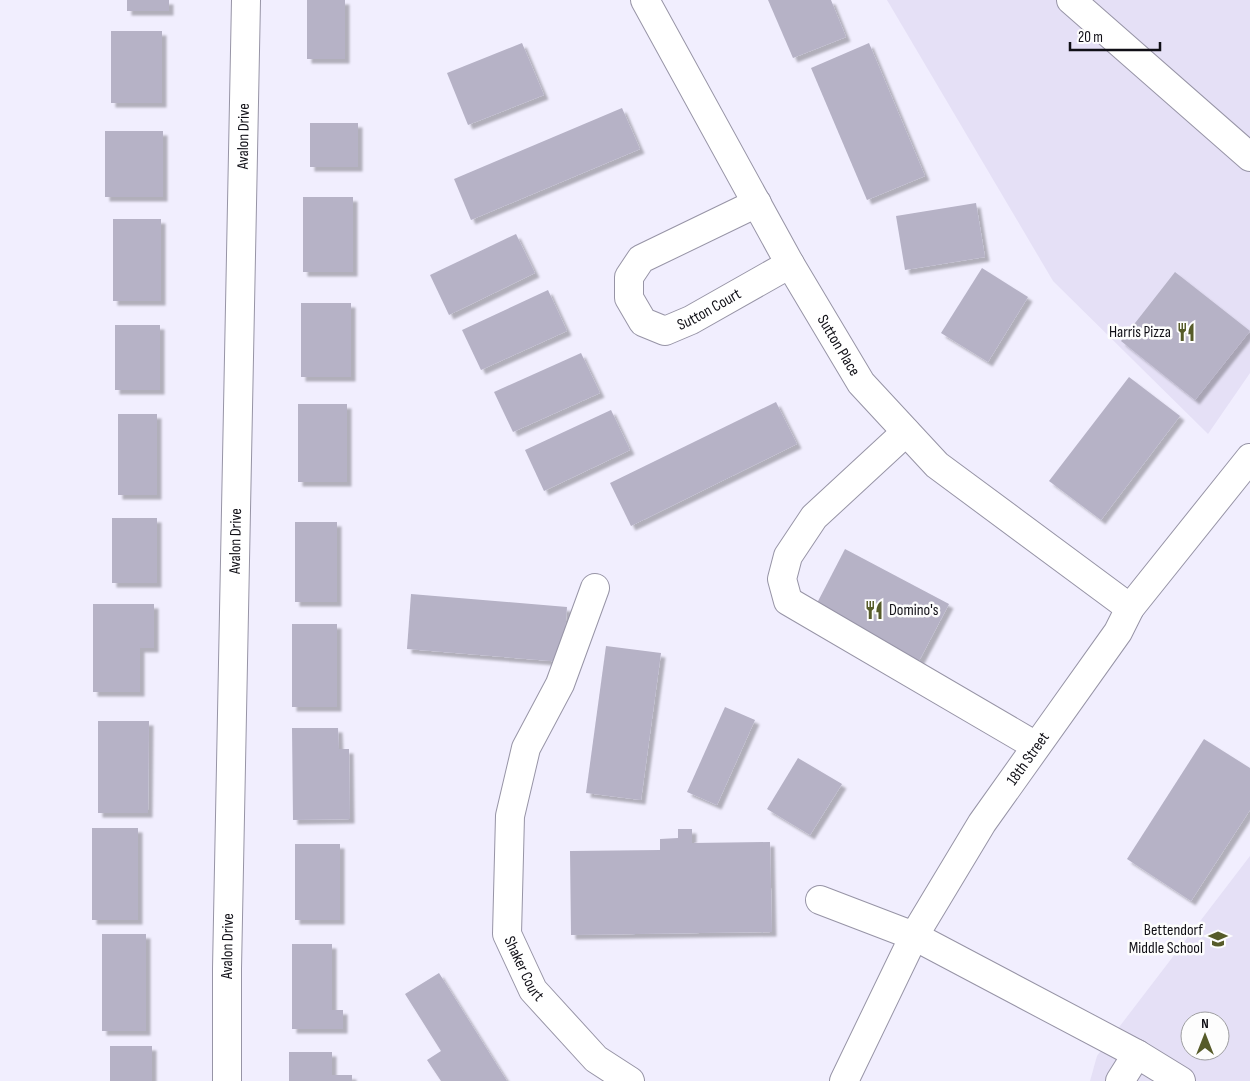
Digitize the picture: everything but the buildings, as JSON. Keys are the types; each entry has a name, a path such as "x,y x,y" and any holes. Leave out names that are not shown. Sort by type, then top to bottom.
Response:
{"street":[{"name":"Avalon Drive","path":"227,1081 227,960 246,0"},
{"name":"Sutton Place","path":"645,0 790,264 861,383 937,465 1130,608"},
{"path":"1071,0 1250,157"},
{"name":"Sutton Court","path":"757,203 641,259 629,277 629,298 643,322 664,331 691,320 790,264"},
{"path":"906,432 814,517 788,556 782,579 788,601 1036,746"},
{"name":"18th Street","path":"844,1081 914,936 982,823 1118,632 1130,608 1250,458"},
{"name":"Shaker Court","path":"595,588 560,684 526,748 510,816 507,934 533,990 596,1058 630,1081"},
{"path":"820,900 914,936 1136,1054 1181,1081"},
{"path":"1120,1081 1136,1054"}],"shaded area":[{"path":"887,0 1250,0 1250,373 1208,434 1053,281"},
{"name":"Bettendorf Middle School","path":"1250,856 1250,1081 1090,1081 1097,1056"}],"place":[{"name":"Harris Pizza","path":"1186,332"},
{"name":"Domino's","path":"874,610"},
{"name":"Bettendorf Middle School","path":"1218,939"}]}
